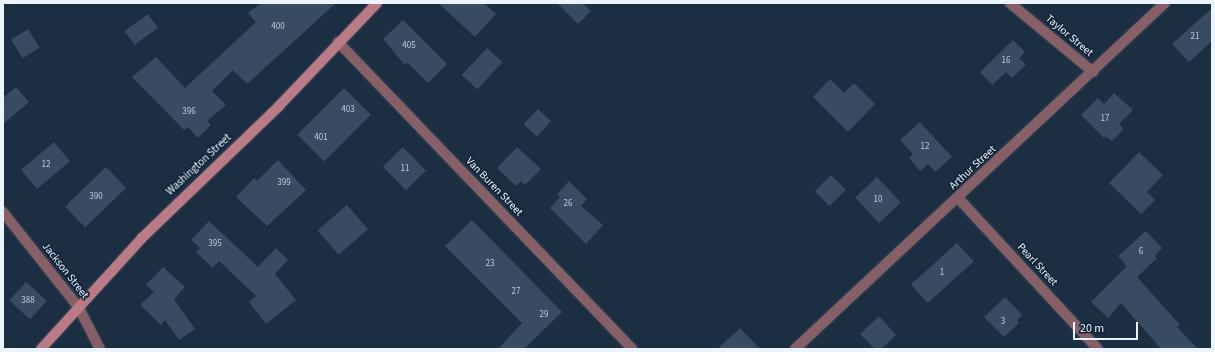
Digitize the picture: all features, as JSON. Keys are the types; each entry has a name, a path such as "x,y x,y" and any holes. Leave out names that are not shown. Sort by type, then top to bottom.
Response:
{"street":[{"name":"Washington Street","path":"41,349 147,233 278,106 377,3"},
{"name":"Taylor Street","path":"1010,3 1093,72"},
{"name":"Arthur Street","path":"795,349 1093,72 1165,3"},
{"name":"Van Buren Street","path":"338,42 632,349"},
{"name":"Pearl Street","path":"958,198 1098,349"},
{"name":"Jackson Street","path":"3,212 79,308 100,349"}],"building":[{"path":"261,3 336,3 247,84 233,70 212,91 226,105 207,121 211,125 198,138 188,127 184,130 132,77 156,57 185,88 256,22 248,13"},
{"path":"438,3 484,3 496,14 475,37"},
{"path":"557,3 582,3 591,11 578,24"},
{"path":"1212,8 1212,41 1189,62 1172,44"},
{"path":"148,14 158,28 135,45 125,31"},
{"path":"403,20 447,64 428,83 408,63 404,64 383,39"},
{"path":"28,29 40,48 23,58 11,40"},
{"path":"1013,40 1025,52 1019,58 1026,65 1012,78 1006,72 992,85 980,72"},
{"path":"487,48 502,62 477,89 462,75"},
{"path":"830,79 844,93 854,83 875,104 848,132 813,97"},
{"path":"16,87 29,102 3,124 3,98"},
{"path":"344,88 371,115 324,162 297,135"},
{"path":"1114,93 1133,110 1119,124 1124,129 1112,141 1106,136 1104,138 1081,115 1098,98 1104,104"},
{"path":"538,109 551,121 537,137 524,124"},
{"path":"920,122 952,157 935,172 928,164 920,171 909,158 913,154 900,140"},
{"path":"54,142 70,161 37,189 21,170"},
{"path":"403,147 426,171 406,190 383,166"},
{"path":"517,147 541,169 525,185 521,181 516,186 497,168"},
{"path":"1139,152 1163,175 1147,192 1155,200 1141,214 1109,183"},
{"path":"278,160 306,190 267,226 236,197 254,178 257,181"},
{"path":"106,167 126,188 85,227 65,207"},
{"path":"831,175 846,190 830,206 815,191"},
{"path":"877,177 901,203 879,223 855,197"},
{"path":"569,181 587,199 581,206 603,225 586,244 550,208 560,197 557,194"},
{"path":"347,205 368,229 339,255 318,231"},
{"path":"472,220 562,312 524,349 498,349 522,323 445,246"},
{"path":"209,221 258,267 276,248 288,260 275,274 296,300 266,324 249,302 256,296 219,261 213,268 196,252 200,248 191,240"},
{"path":"1146,231 1162,248 1155,256 1157,258 1137,277 1180,325 1177,327 1198,349 1161,349 1121,303 1108,318 1091,302 1127,266 1118,256"},
{"path":"957,243 974,262 928,303 911,284"},
{"path":"163,267 185,287 174,299 195,329 179,340 165,320 161,325 140,305 154,292 146,285"},
{"path":"26,282 47,301 30,319 9,301"},
{"path":"1005,297 1022,315 1017,320 1019,323 1004,337 984,317"},
{"path":"879,316 896,335 881,349 875,349 860,334"},
{"path":"740,328 760,349 717,349"}]}
